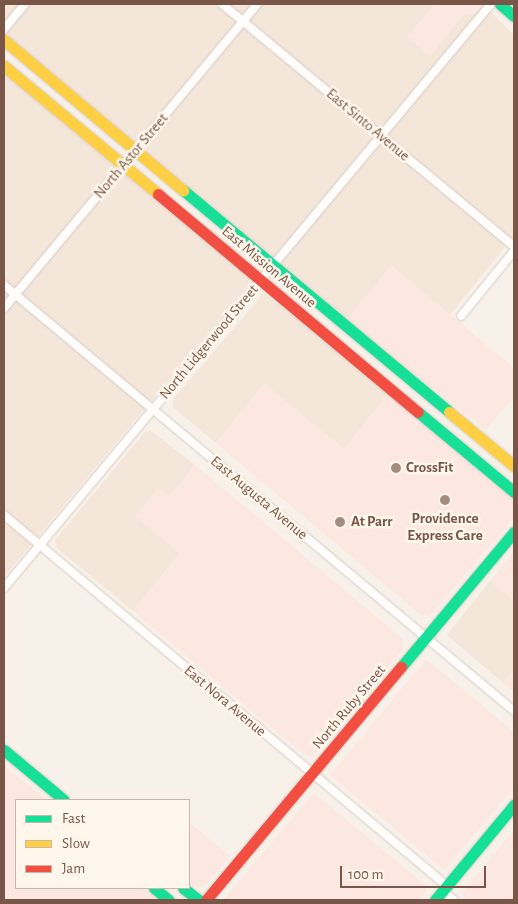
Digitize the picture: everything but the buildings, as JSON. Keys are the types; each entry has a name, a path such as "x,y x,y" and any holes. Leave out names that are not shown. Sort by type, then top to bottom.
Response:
{"main road":[{"path":"500,4 514,16"},
{"name":"East Mission Avenue","path":"4,40 137,150 272,266 514,466"},
{"name":"East Mission Avenue","path":"4,66 514,492"},
{"name":"North Ruby Street","path":"206,900 514,532"},
{"path":"4,750 63,799"},
{"path":"435,900 514,805"},
{"path":"155,889 169,900"},
{"path":"184,889 199,900"}],"street":[{"path":"4,29 25,4"},
{"name":"East Sinto Avenue","path":"222,4 514,246"},
{"name":"North Astor Street","path":"4,308 257,4"},
{"name":"North Lidgerwood Street","path":"4,588 491,4"},
{"path":"461,316 514,250"},
{"name":"East Augusta Avenue","path":"4,285 428,637 514,711"},
{"name":"East Nora Avenue","path":"4,515 312,774 445,889 454,900"}],"shaded area":[{"path":"4,4 435,4 408,37 430,56 463,15 475,13 483,4 514,35 514,236 450,315 346,320 4,33"},
{"path":"435,4 483,4 475,13 463,15 430,56 407,37"},
{"path":"4,73 249,279 248,285 4,577"},
{"path":"391,265 514,368 514,397 486,430 346,320"},
{"path":"264,293 388,394 344,449 264,384 216,443 173,407 173,399"},
{"path":"264,383 344,449 388,394 514,500 514,518 430,616 421,615 216,443"},
{"path":"150,430 195,465 169,497 136,516 180,553 133,611 57,548 55,540 145,432"},
{"path":"195,465 403,639 402,651 313,756 303,754 133,611 180,554 135,516 158,488 170,496"},
{"path":"514,552 514,601 490,581"},
{"path":"490,581 514,601 514,670 503,683 447,635"},
{"path":"426,659 514,732 514,788 444,870 330,775"},
{"path":"514,670 514,692 503,683"},
{"path":"4,765 46,799 15,799 15,889 147,889 160,900 4,900"},
{"path":"314,793 428,887 420,900 223,900"},
{"path":"190,823 230,856 206,885 198,888 190,885"},
{"path":"514,830 514,900 463,900 462,893"}],"traffic: fast":[{"path":"500,4 514,16"},
{"path":"183,190 449,412"},
{"path":"418,412 514,492"},
{"path":"401,667 514,532"},
{"path":"4,750 63,799"},
{"path":"435,900 514,805"},
{"path":"155,889 169,900"},
{"path":"184,889 199,900"}],"traffic: slow":[{"path":"4,40 183,190"},
{"path":"4,66 158,194"},
{"path":"449,412 514,466"}],"traffic: jam":[{"path":"158,194 418,412"},
{"path":"206,900 401,667"}],"place":[{"name":"CrossFit","path":"396,468"},
{"name":"Providence Express Care","path":"445,500"},
{"name":"At Parr","path":"340,522"}]}
